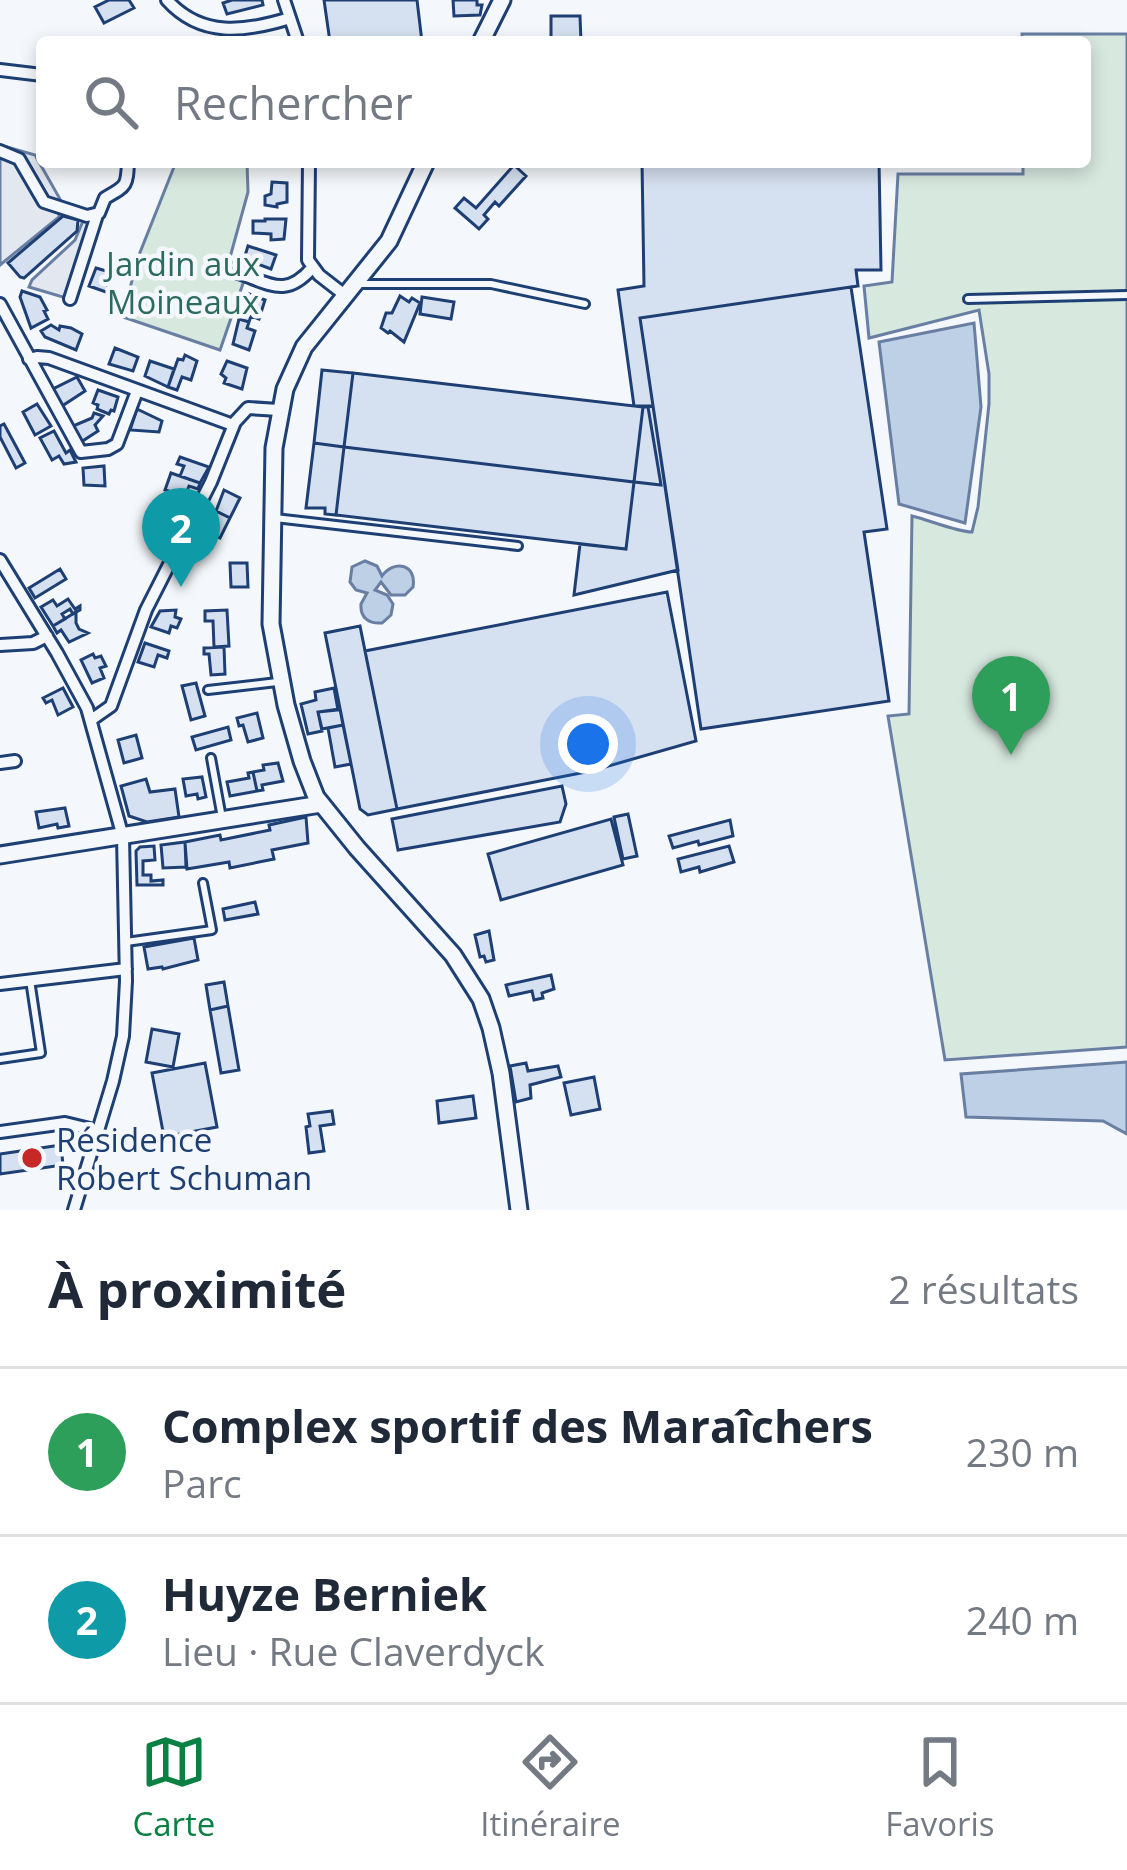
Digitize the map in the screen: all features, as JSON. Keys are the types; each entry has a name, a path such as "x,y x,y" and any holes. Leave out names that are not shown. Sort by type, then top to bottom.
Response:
{"main road":[{"path":"484,36 502,0"},
{"path":"423,168 393,234 297,360 279,410 274,439 270,614 280,682 302,760 321,804 453,955 481,999 501,1073 519,1210"},
{"path":"0,855 321,804"}],"street":[{"path":"167,0 182,14 216,29 290,18"},
{"path":"284,0 296,36"},
{"path":"0,70 36,74"},
{"path":"0,151 19,159 41,199 58,208 97,215"},
{"path":"70,299 97,215 105,198 126,184 127,168"},
{"path":"310,168 307,250 312,268 351,290"},
{"path":"238,273 283,287 298,283 312,268"},
{"path":"0,304 82,452 117,444 137,391"},
{"path":"29,359 49,358 233,425"},
{"path":"91,720 111,706 143,615 207,489 233,425 248,408 279,410"},
{"path":"0,560 81,696 123,837 126,968 121,1045 74,1210"},
{"path":"0,645 33,643 47,636"},
{"path":"0,763 15,761"},
{"path":"0,984 126,968"},
{"path":"0,1132 64,1123 98,1131"}],"lane":[{"path":"351,290 491,284 585,304"},
{"path":"968,299 1127,295"},
{"path":"272,518 518,546"},
{"path":"208,690 280,682"},
{"path":"211,758 223,821"},
{"path":"126,942 212,930 202,883"},
{"path":"0,1059 41,1053 30,980"}],"green space":[{"path":"1127,34 1127,1047 945,1060 888,716 909,714 912,516 972,532 989,374 979,310 869,338 864,286 892,282 898,174 1023,174 1023,168 1091,168 1091,36 1022,36"},
{"name":"Jardin aux Moineaux","path":"174,168 247,168 248,192 229,261 248,269 220,350 123,317 137,260"}],"shaded area":[{"path":"0,145 35,155 36,168 42,168 60,199 59,217 0,265"},
{"path":"83,221 92,223 66,298 29,287 75,240"}],"water":[{"path":"974,323 981,407 965,523 899,504 879,342"},
{"path":"365,561 377,566 382,576 398,566 412,573 413,587 405,595 391,595 381,582 375,590 393,604 391,615 382,623 364,616 361,604 367,593 350,582 352,567"},
{"path":"1127,1062 1127,1134 1103,1121 966,1117 961,1074"}],"building":[{"path":"109,0 129,0 134,8 104,23 95,7"},
{"path":"262,0 263,5 227,14 223,3"},
{"path":"324,0 417,0 421,36 329,36"},
{"path":"453,0 477,0 482,5 480,15 454,16"},
{"path":"551,16 580,16 581,36 551,36"},
{"path":"511,168 526,176 499,206 495,202 479,229 455,208 464,198 476,208"},
{"path":"642,168 879,168 881,270 856,270 858,286 640,318 653,406 634,406 618,290 644,286"},
{"path":"272,182 287,183 287,202 277,207 265,205"},
{"path":"63,216 78,220 77,231 20,277 8,263"},
{"path":"286,219 284,239 253,233 253,221"},
{"path":"248,246 276,255 271,269 244,259"},
{"path":"96,268 113,273 108,286 114,288 112,294 89,286"},
{"path":"851,287 887,529 864,532 889,701 701,729 640,318"},
{"path":"22,291 40,297 48,319 31,328"},
{"path":"249,294 265,300 259,319 251,316 249,322 239,319"},
{"path":"400,296 420,303 404,342 381,328"},
{"path":"422,297 454,302 451,319 420,314"},
{"path":"239,319 255,331 249,350 233,344"},
{"path":"51,325 82,334 76,350 45,337 41,331"},
{"path":"115,348 138,357 133,371 109,364"},
{"path":"185,355 197,361 191,380 182,377 177,390 168,387 178,359"},
{"path":"150,361 174,369 168,387 145,376"},
{"path":"227,361 247,368 242,389 224,383 221,374"},
{"path":"322,370 353,373 344,447 314,443"},
{"path":"353,373 643,407 634,482 344,447"},
{"path":"77,377 85,391 62,406 53,389"},
{"path":"98,390 118,397 109,414 93,403"},
{"path":"37,404 51,426 35,435 23,412"},
{"path":"653,406 678,570 574,595 580,544 626,549 634,482 661,485 648,407"},
{"path":"643,407 648,407 661,485 634,482"},
{"path":"137,409 162,421 159,432 130,430"},
{"path":"94,413 103,416 95,425 98,431 81,442 73,426"},
{"path":"4,424 25,463 16,468 0,437"},
{"path":"54,431 76,462 64,464 59,456 52,460 40,438"},
{"path":"314,443 344,447 336,515 325,514 325,508 306,508"},
{"path":"344,447 634,482 626,549 336,515"},
{"path":"180,457 209,467 200,483 180,476 184,466 177,464"},
{"path":"104,466 105,486 84,485 83,468"},
{"path":"171,473 200,483 198,489 189,486 185,496 165,490"},
{"path":"224,490 240,498 230,518 216,511"},
{"path":"168,491 185,496 176,522 155,515"},
{"path":"216,511 230,518 220,538 204,530"},
{"path":"230,563 247,563 248,587 231,587"},
{"path":"60,569 66,579 35,598 29,588"},
{"path":"667,592 696,741 591,771 397,809 365,651"},
{"path":"68,599 80,610 73,614 70,609 53,626 41,607"},
{"path":"176,610 175,617 181,619 177,628 171,626 169,633 151,627 160,611"},
{"path":"227,610 229,646 214,647 213,621 205,621 205,611"},
{"path":"76,612 79,629 88,633 69,642 53,626"},
{"path":"360,626 397,809 368,815 360,809 325,633"},
{"path":"145,643 169,651 167,658 158,655 154,667 138,662"},
{"path":"224,647 225,674 211,675 204,648"},
{"path":"101,656 106,666 100,668 104,678 92,683 81,660"},
{"path":"196,683 205,716 191,720 182,686"},
{"path":"63,688 73,707 58,715 52,700 46,703 43,698"},
{"path":"334,688 338,710 318,712 322,731 308,734 301,704 316,700 315,692"},
{"path":"340,709 343,725 322,729 318,712"},
{"path":"257,713 263,738 248,742 237,718"},
{"path":"343,725 351,764 335,767 328,728"},
{"path":"228,727 231,740 196,750 192,737"},
{"path":"136,735 142,758 124,763 118,740"},
{"path":"278,763 283,781 262,785 263,790 257,791 253,772"},
{"path":"253,772 257,791 230,796 227,782 249,778 248,773"},
{"path":"202,777 206,797 186,796 183,779"},
{"path":"146,779 150,792 175,789 179,817 147,822 129,816 121,786"},
{"path":"562,786 566,804 560,822 398,850 392,819"},
{"path":"65,808 69,826 39,828 36,812"},
{"path":"628,814 637,856 623,859 614,817"},
{"path":"306,817 308,843 272,850 274,859 230,868 229,862 187,869 185,842 270,830 269,825"},
{"path":"611,819 623,865 501,900 488,854"},
{"path":"730,820 733,836 673,848 669,836"},
{"path":"185,842 186,867 163,868 161,845"},
{"path":"154,846 155,860 143,861 143,875 151,875 151,881 163,880 163,885 137,885 136,851"},
{"path":"729,846 734,862 681,872 678,859"},
{"path":"255,902 258,914 225,920 223,909"},
{"path":"489,931 494,960 486,962 480,957 475,935"},
{"path":"194,938 198,960 148,969 144,947"},
{"path":"551,975 554,989 542,993 543,998 534,1000 532,991 509,996 506,985"},
{"path":"224,982 228,1006 210,1010 206,985"},
{"path":"228,1006 239,1070 221,1073 210,1010"},
{"path":"152,1029 179,1034 173,1067 146,1062"},
{"path":"205,1063 217,1127 164,1137 152,1073"},
{"path":"526,1063 528,1071 558,1066 561,1077 530,1085 531,1098 516,1102 510,1066"},
{"path":"594,1077 600,1109 571,1115 564,1083"},
{"path":"473,1096 476,1118 439,1123 437,1101"},
{"path":"332,1111 334,1124 320,1126 324,1151 309,1153 308,1114"},
{"name":"Résidence Robert Schuman","path":"61,1145 63,1165 0,1174 0,1154"}],"place":[{"name":"Huyze Berniek","path":"181,587"},
{"name":"Complex sportif des Maraîchers","path":"1011,755"},
{"name":"Résidence Robert Schuman","path":"32,1158"}]}
